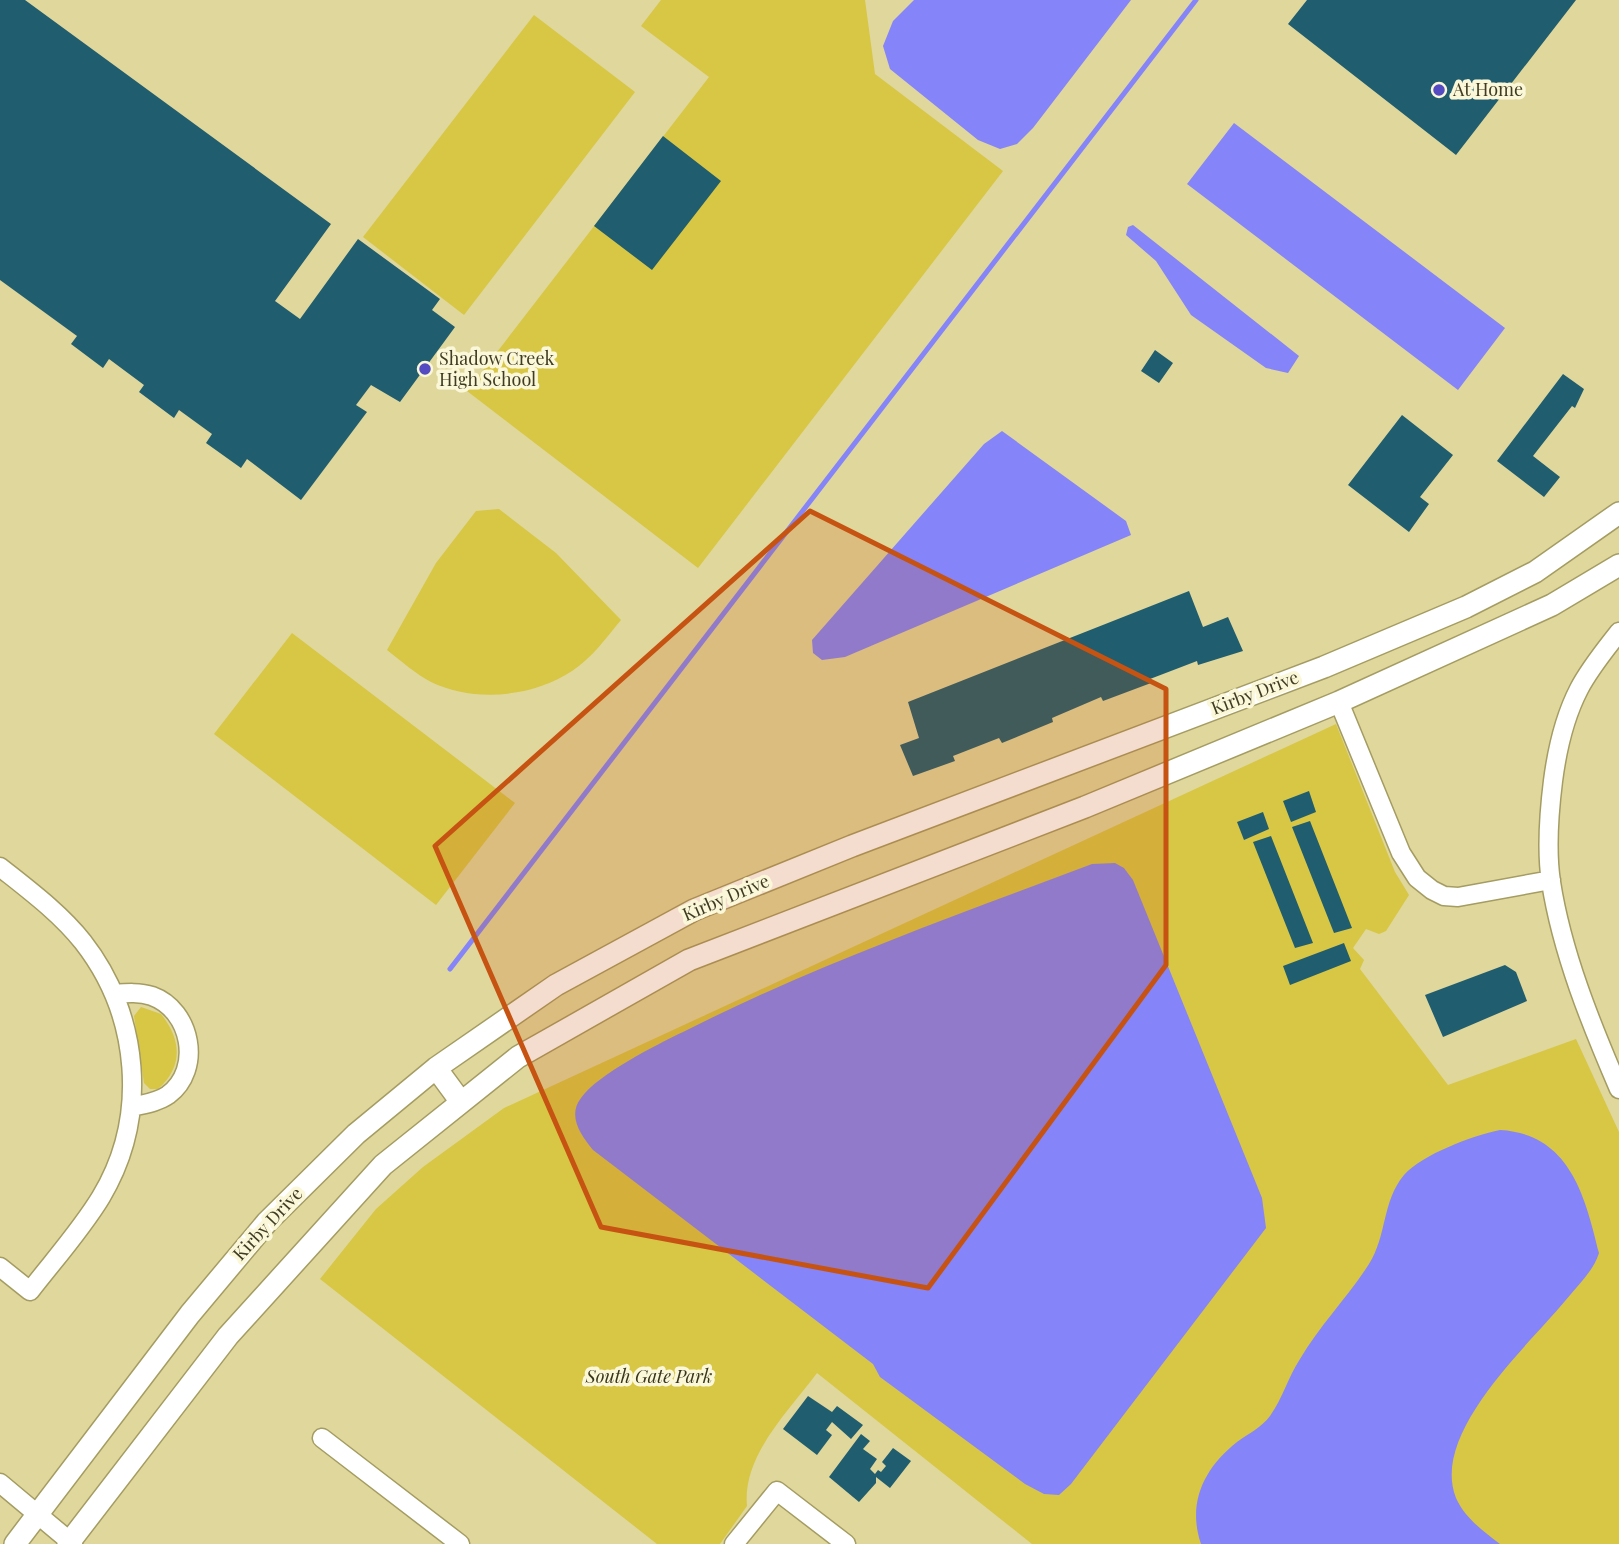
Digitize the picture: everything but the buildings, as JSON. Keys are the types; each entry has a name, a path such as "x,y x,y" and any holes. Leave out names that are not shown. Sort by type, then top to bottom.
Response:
{"main road":[{"name":"Kirby Drive","path":"15,1544 190,1314 267,1222 356,1135 436,1068 556,985 695,910 852,846 1324,667 1466,607 1535,572 1619,513"},
{"path":"70,1543 228,1336 383,1165 518,1057 689,960 1085,807 1339,702 1552,605 1619,565"},
{"path":"1535,572 1552,605"},
{"path":"1324,667 1339,702"},
{"path":"436,1068 461,1102"}],"street":[{"path":"1619,632 1592,667 1578,691 1556,758 1550,807 1550,880 1574,972 1619,1089"},
{"path":"1339,702 1401,853 1417,878 1444,896 1458,897 1550,880"},
{"path":"0,867 64,920 83,943 114,994 130,1043 132,1107 122,1148 102,1196 30,1291 0,1268"},
{"path":"114,994 144,994 161,1000 181,1023 190,1045 187,1067 176,1088 159,1100 132,1107"},
{"path":"322,1438 460,1544"},
{"path":"0,1483 70,1543"},
{"path":"734,1544 777,1491 846,1544"}],"highlighted area":[{"path":"810,511 1166,689 1166,965 928,1288 601,1227 435,846"}],"green space":[{"path":"661,0 865,0 875,74 1003,171 698,568 467,391 709,77 641,26"},
{"path":"534,15 635,92 464,315 363,237"},
{"path":"499,509 556,553 621,620 586,660 557,680 540,687 484,695 448,689 431,682 387,650 436,563 476,511"},
{"path":"292,633 515,803 436,905 214,734"},
{"name":"South Gate Park","path":"1336,724 1395,872 1409,895 1386,931 1379,934 1366,929 1353,948 1364,960 1360,969 1448,1085 1576,1039 1619,1132 1619,1544 1032,1544 817,1373 759,1452 747,1488 747,1506 720,1544 657,1544 320,1279 376,1209 423,1167 504,1108"},
{"path":"141,1007 161,1014 176,1043 176,1062 158,1089 150,1089 144,1083 134,1016"}],"shaded area":[{"path":"914,0 1131,0 1033,128 1017,144 1000,149 978,140 890,69 883,46 893,21"},
{"path":"1234,123 1505,328 1458,390 1187,184"},
{"path":"1133,225 1299,356 1288,373 1266,368 1191,315 1156,261 1126,235 1128,227"},
{"path":"1002,431 1126,521 1131,535 845,657 822,660 813,653 812,640 984,444"},
{"path":"1115,863 1124,868 1133,880 1262,1198 1266,1228 1071,1484 1059,1495 1044,1494 1025,1484 880,1377 873,1364 593,1150 580,1132 575,1112 581,1098 600,1079 658,1044 733,1008 885,942 1092,864"},
{"path":"1500,1130 1524,1134 1543,1143 1558,1156 1580,1190 1599,1253 1584,1278 1487,1392 1469,1419 1457,1446 1452,1473 1456,1498 1469,1518 1500,1544 1201,1544 1196,1514 1201,1487 1207,1475 1225,1452 1263,1424 1275,1409 1308,1347 1369,1264 1379,1242 1392,1196 1404,1175 1423,1160 1449,1147"}],"waterway":[{"path":"450,969 1196,0"}],"place":[{"name":"At Home","path":"1439,90"},
{"name":"Shadow Creek High School","path":"425,369"}]}
